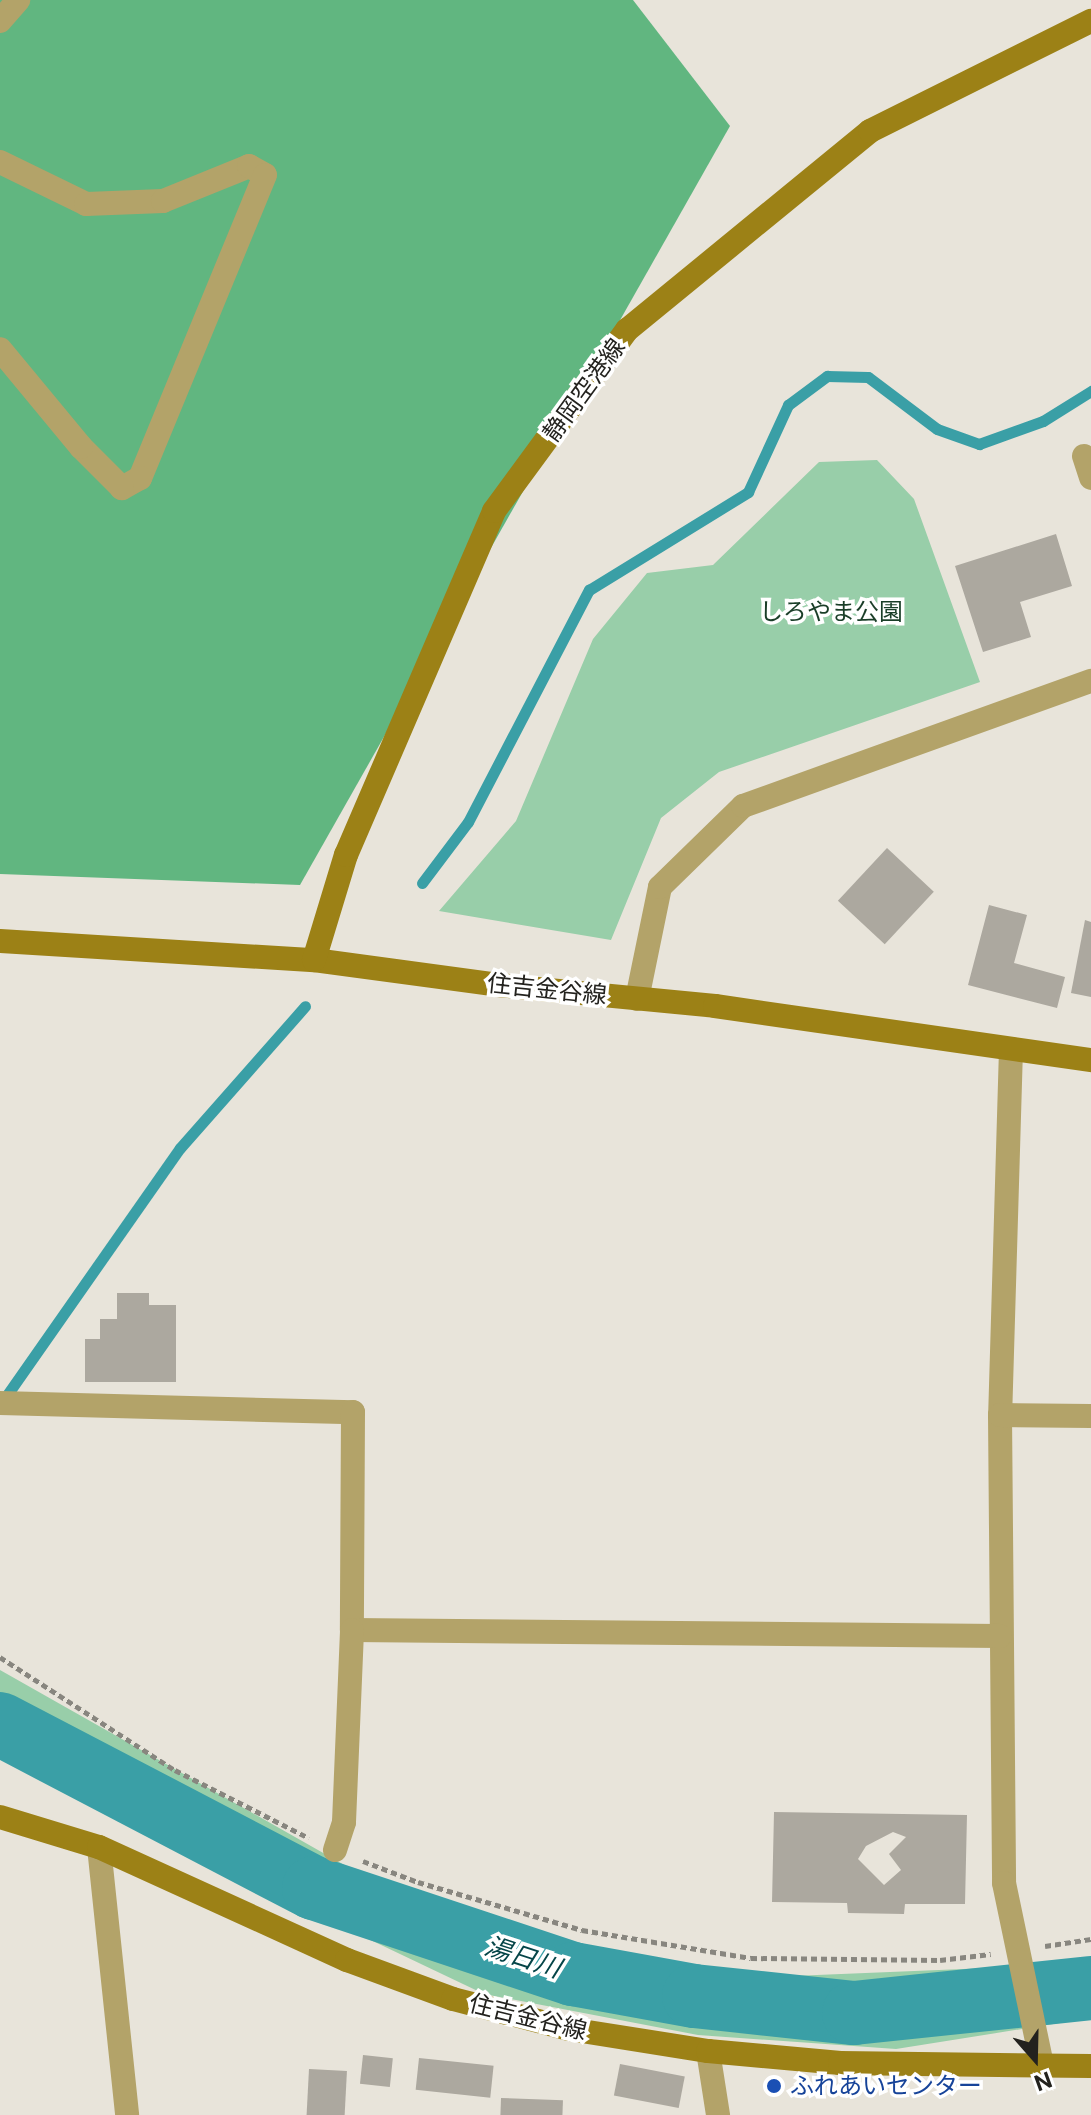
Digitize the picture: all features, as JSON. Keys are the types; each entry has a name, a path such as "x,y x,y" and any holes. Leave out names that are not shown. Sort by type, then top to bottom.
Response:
{"main road":[{"name":"静岡空港線","path":"314,960 346,855 494,511 627,330 870,131 1091,21"},
{"name":"住吉金谷線","path":"0,941 314,960 866,1027 1091,1060"},
{"name":"住吉金谷線","path":"0,1817 99,1847 347,1960 453,1999 569,2029 708,2051 840,2063 1091,2066"}],"street":[{"path":"0,21 18,0"},
{"path":"0,162 86,204 163,201 249,166 265,175 140,478 122,488 81,447 0,349"},
{"path":"637,999 660,887 743,806 1091,681"},
{"path":"1011,1049 1000,1415 1004,1883 1042,2065"},
{"path":"10,1403 353,1412 352,1630 344,1822 335,1850"},
{"path":"1000,1415 1091,1416"},
{"path":"352,1630 1000,1636"},
{"path":"99,1847 125,2114"},
{"path":"708,2051 718,2115"}],"path":[{"path":"0,1657 175,1770 335,1850 418,1882 582,1930 751,1958 940,1960 1018,1956 1091,1939"}],"green space":[{"path":"0,0 633,0 730,126 300,885 0,874"},
{"name":"しろやま公園","path":"877,460 914,499 980,682 719,772 661,818 611,940 439,911 516,821 593,639 647,573 713,565 819,462"},
{"path":"0,1670 355,1871 555,1945 745,1978 1058,1965 1091,1959 1091,2018 896,2049 698,2035 484,1994 238,1877 0,1737"}],"building":[{"path":"1056,534 1072,586 1020,602 1031,637 983,652 955,566"},
{"path":"887,848 934,892 885,944 838,901"},
{"path":"989,905 1027,915 1014,963 1065,977 1057,1008 968,985"},
{"path":"1085,920 1091,922 1091,997 1071,993"},
{"path":"117,1293 149,1293 149,1305 176,1305 176,1382 85,1382 85,1339 100,1339 100,1319 117,1319"},
{"path":"774,1812 967,1815 965,1904 905,1904 904,1914 848,1913 847,1903 772,1902","holes":["893,1832 906,1837 889,1854 901,1870 884,1885 858,1859 866,1846"]},
{"path":"363,2055 393,2058 390,2087 360,2084"},
{"path":"419,2058 494,2066 490,2098 416,2090"},
{"path":"620,2064 685,2077 679,2108 614,2095"},
{"path":"309,2069 347,2071 345,2115 307,2115"},
{"path":"501,2098 563,2100 562,2115 500,2115"}],"waterway":[{"path":"422,883 468,822 589,590 748,492 788,405 827,376 868,377 937,429 979,444 1043,421 1091,391"},
{"path":"2,1402 180,1148 305,1006"},
{"name":"湯日川","path":"0,1724 314,1888 573,1974 694,1996 854,2013 1091,1988"}],"place":[{"name":"ふれあいセンター","path":"774,2086"}]}
